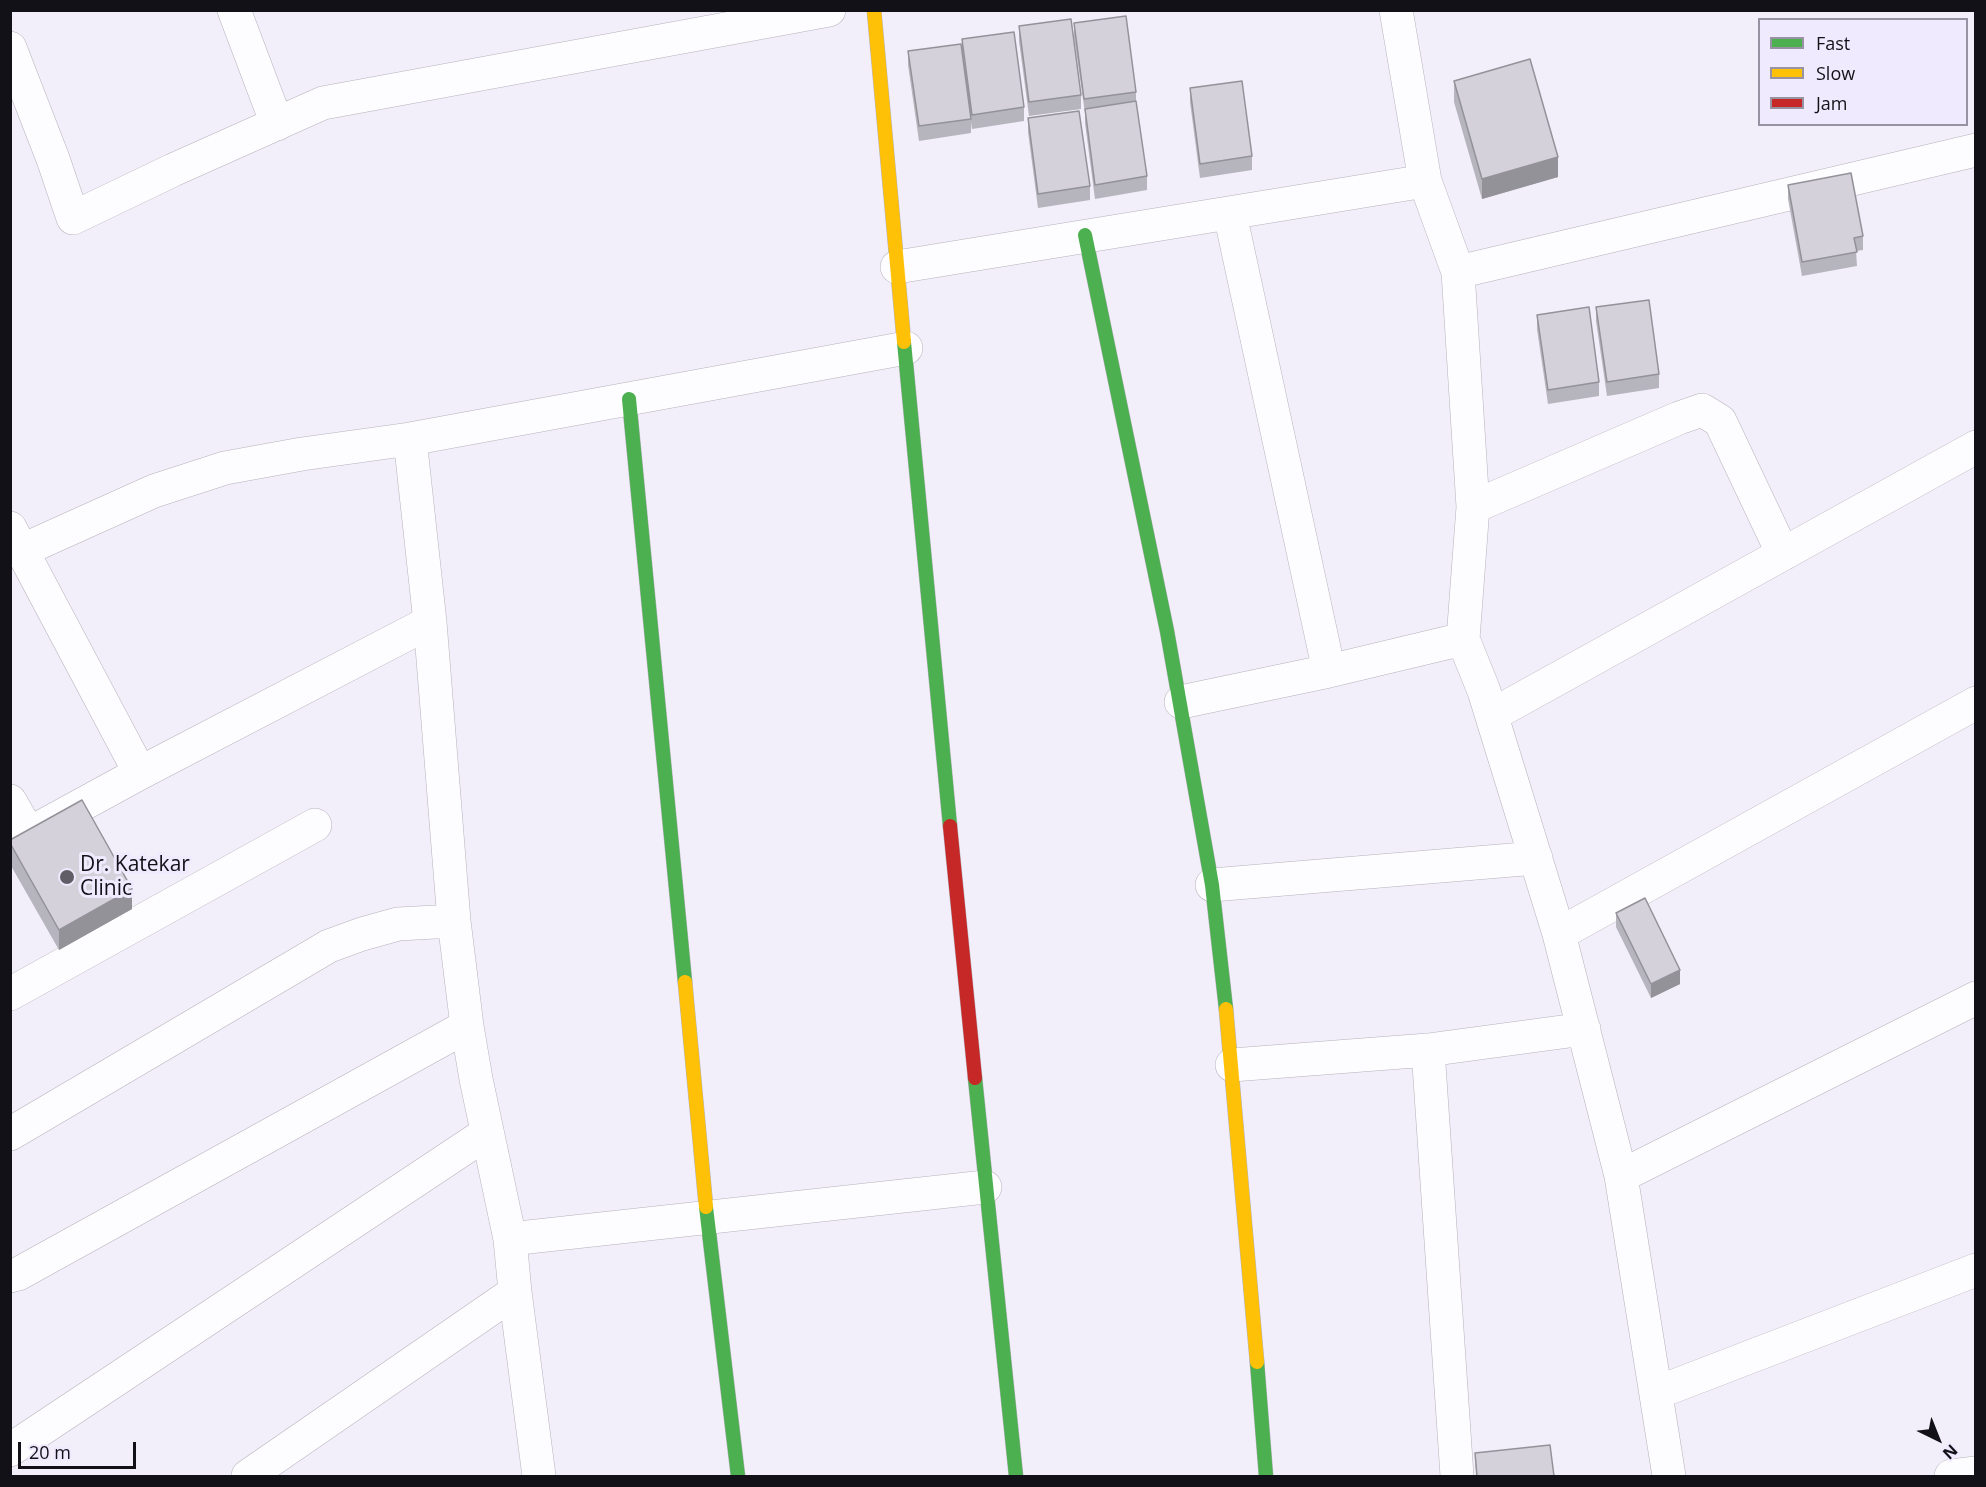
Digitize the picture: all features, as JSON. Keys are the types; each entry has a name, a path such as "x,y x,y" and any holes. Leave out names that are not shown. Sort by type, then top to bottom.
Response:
{"street":[{"path":"234,10 277,124"},
{"path":"874,10 985,1187 1016,1476"},
{"path":"1396,10 1425,181 1458,272 1473,507 1463,639 1492,715 1559,934 1621,1176 1669,1476"},
{"path":"10,48 73,218 323,103 819,11"},
{"path":"1458,272 1976,150"},
{"path":"897,267 1425,181"},
{"path":"1230,214 1329,671"},
{"path":"1085,235 1181,702 1212,885 1232,1065 1266,1476"},
{"path":"140,773 17,539 225,468 302,454 410,439 906,348"},
{"path":"629,399 707,1216 738,1476"},
{"path":"1473,507 1702,410 1720,421 1783,554"},
{"path":"410,439 430,622 454,921 467,1026 510,1239 539,1476"},
{"path":"1492,715 1976,447"},
{"path":"10,801 20,839 140,773 430,622"},
{"path":"1181,702 1329,671 1463,639"},
{"path":"1559,934 1976,703"},
{"path":"10,994 315,825"},
{"path":"1212,885 1536,858"},
{"path":"10,1134 329,946 398,924 454,921"},
{"path":"1621,1176 1976,998"},
{"path":"10,1276 28,1269 467,1026"},
{"path":"1232,1065 1428,1050 1584,1029"},
{"path":"1428,1050 1457,1476"},
{"path":"10,1450 487,1133"},
{"path":"510,1239 985,1187"},
{"path":"1656,1393 1976,1270"},
{"path":"248,1476 515,1292"},
{"path":"1951,1476 1976,1473"}],"building":[{"path":"1126,16 1136,92 1084,99 1074,23"},
{"path":"1071,19 1081,95 1029,102 1019,26"},
{"path":"1014,32 1024,107 972,115 962,39"},
{"path":"961,44 971,119 919,126 908,51"},
{"path":"1530,59 1558,157 1482,179 1454,81"},
{"path":"1242,81 1252,156 1200,164 1190,88"},
{"path":"1136,101 1147,176 1095,185 1085,109"},
{"path":"1079,111 1090,186 1038,194 1028,118"},
{"path":"1851,173 1863,236 1854,238 1857,252 1802,262 1788,185"},
{"path":"1649,300 1659,374 1607,382 1596,307"},
{"path":"1589,307 1599,382 1548,390 1537,315"},
{"path":"82,800 132,889 59,930 10,840"},
{"path":"1645,898 1680,970 1651,984 1616,913"},
{"path":"1550,1445 1554,1476 1477,1476 1475,1453"}],"traffic: fast":[{"path":"1085,235 1167,631 1212,885 1226,1009"},
{"path":"904,342 950,826"},
{"path":"629,399 685,982"},
{"path":"975,1078 1016,1476"},
{"path":"706,1207 738,1476"},
{"path":"1257,1362 1266,1476"}],"traffic: slow":[{"path":"874,10 904,342"},
{"path":"685,982 706,1207"},
{"path":"1226,1009 1257,1362"}],"traffic: jam":[{"path":"950,826 975,1078"}],"place":[{"name":"Dr. Katekar Clinic","path":"67,877"}]}
